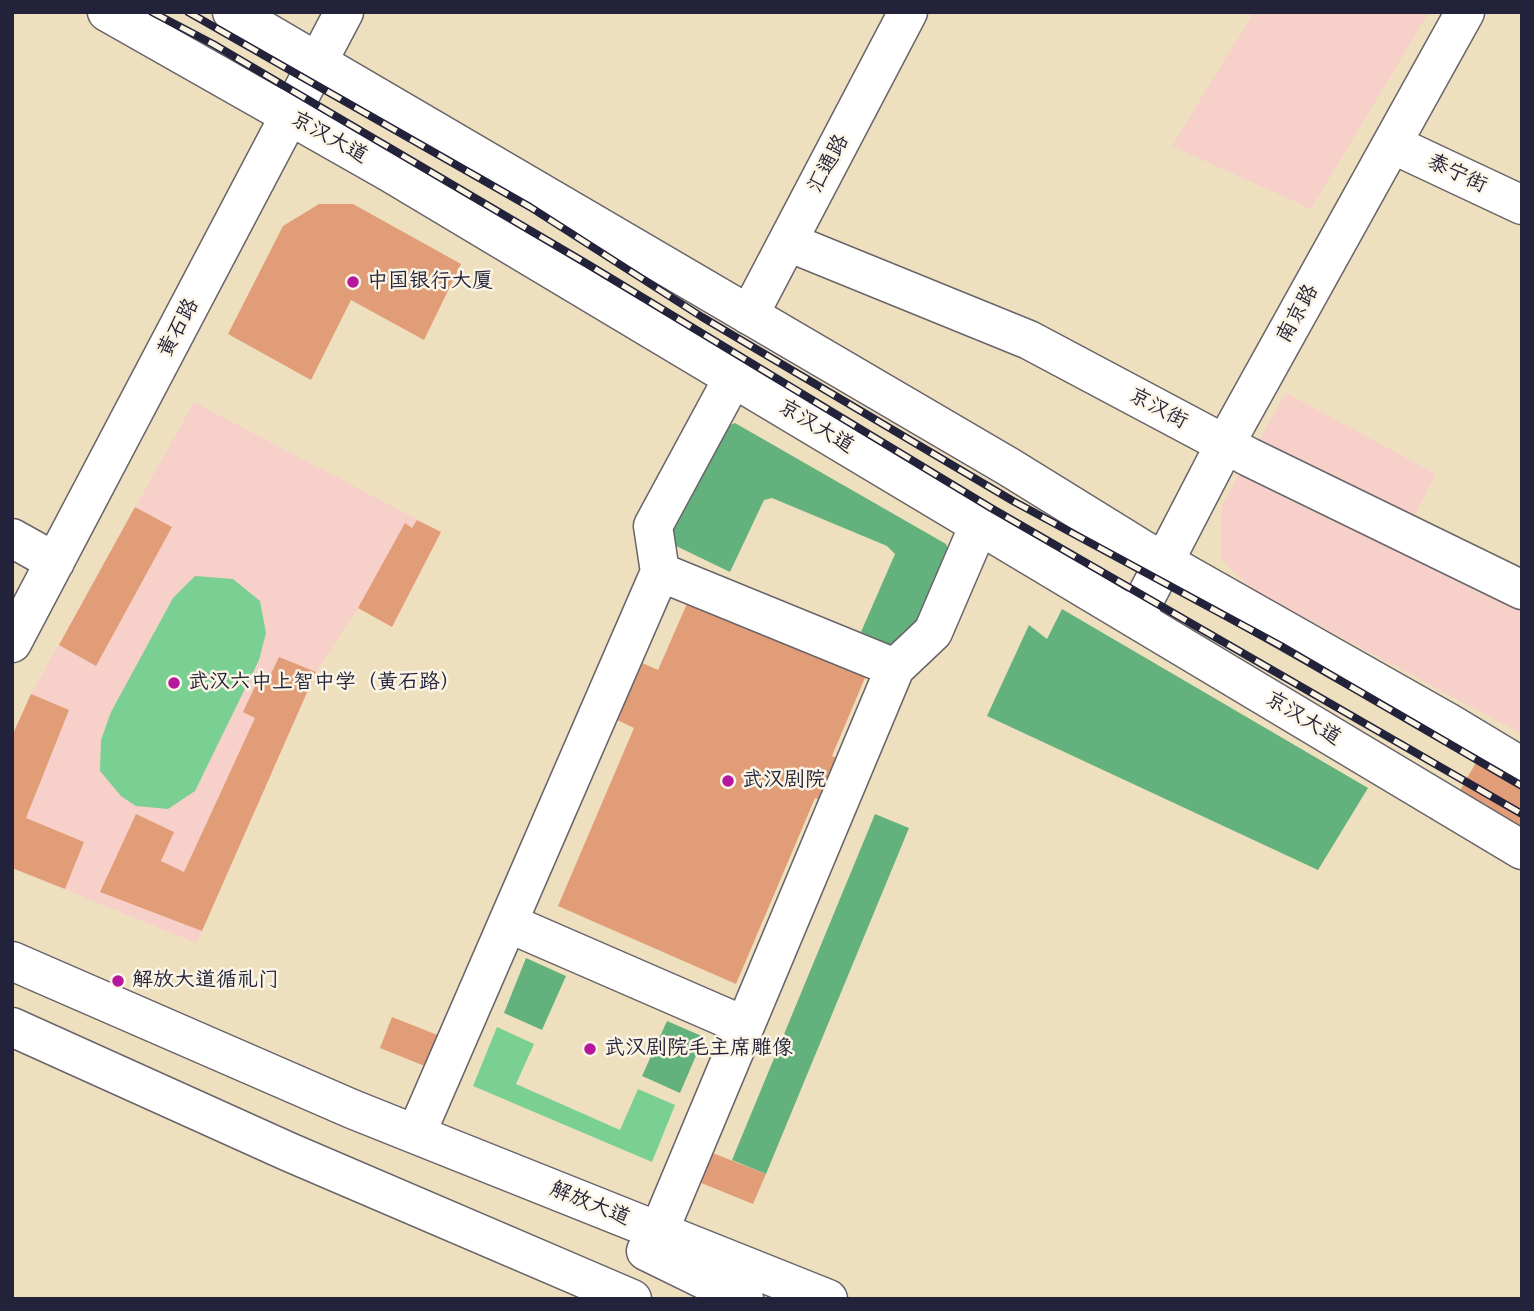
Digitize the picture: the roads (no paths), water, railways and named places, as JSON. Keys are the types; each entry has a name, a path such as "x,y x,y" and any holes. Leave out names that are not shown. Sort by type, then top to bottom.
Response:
{"main road":[{"name":"京汉大道","path":"107,12 389,172 1522,850"},
{"path":"232,12 1162,561 1522,767"},
{"name":"黄石路","path":"12,643 291,118 316,63 344,12"},
{"name":"汇通路","path":"749,315 908,12"},
{"name":"南京路","path":"1135,618 1162,561 1225,444 1465,12"},
{"name":"泰宁街","path":"1392,144 1522,205"},
{"name":"京汉街","path":"788,242 1029,340 1225,444 1522,590"},
{"path":"416,1134 660,572 653,526 733,377"},
{"path":"659,1231 895,668 933,632 979,525"},
{"path":"12,538 55,562"},
{"path":"660,572 895,668"},
{"path":"508,923 745,1026"},
{"name":"解放大道","path":"12,961 352,1109 828,1299"},
{"path":"12,1027 289,1152 632,1299"},
{"name":"解放大道","path":"352,1109 744,1299"},
{"path":"289,1152 563,1299"}],"railway":[{"path":"152,12 213,44 589,265 991,508 1522,814"},
{"path":"188,12 530,207 702,317 1013,501 1281,646 1522,786"}],"place":[{"name":"中国银行大厦","path":"353,282"},
{"name":"武汉六中上智中学（黄石路）","path":"174,683"},
{"name":"武汉剧院","path":"728,781"},
{"name":"解放大道循礼门","path":"118,981"},
{"name":"武汉剧院毛主席雕像","path":"590,1049"}]}
